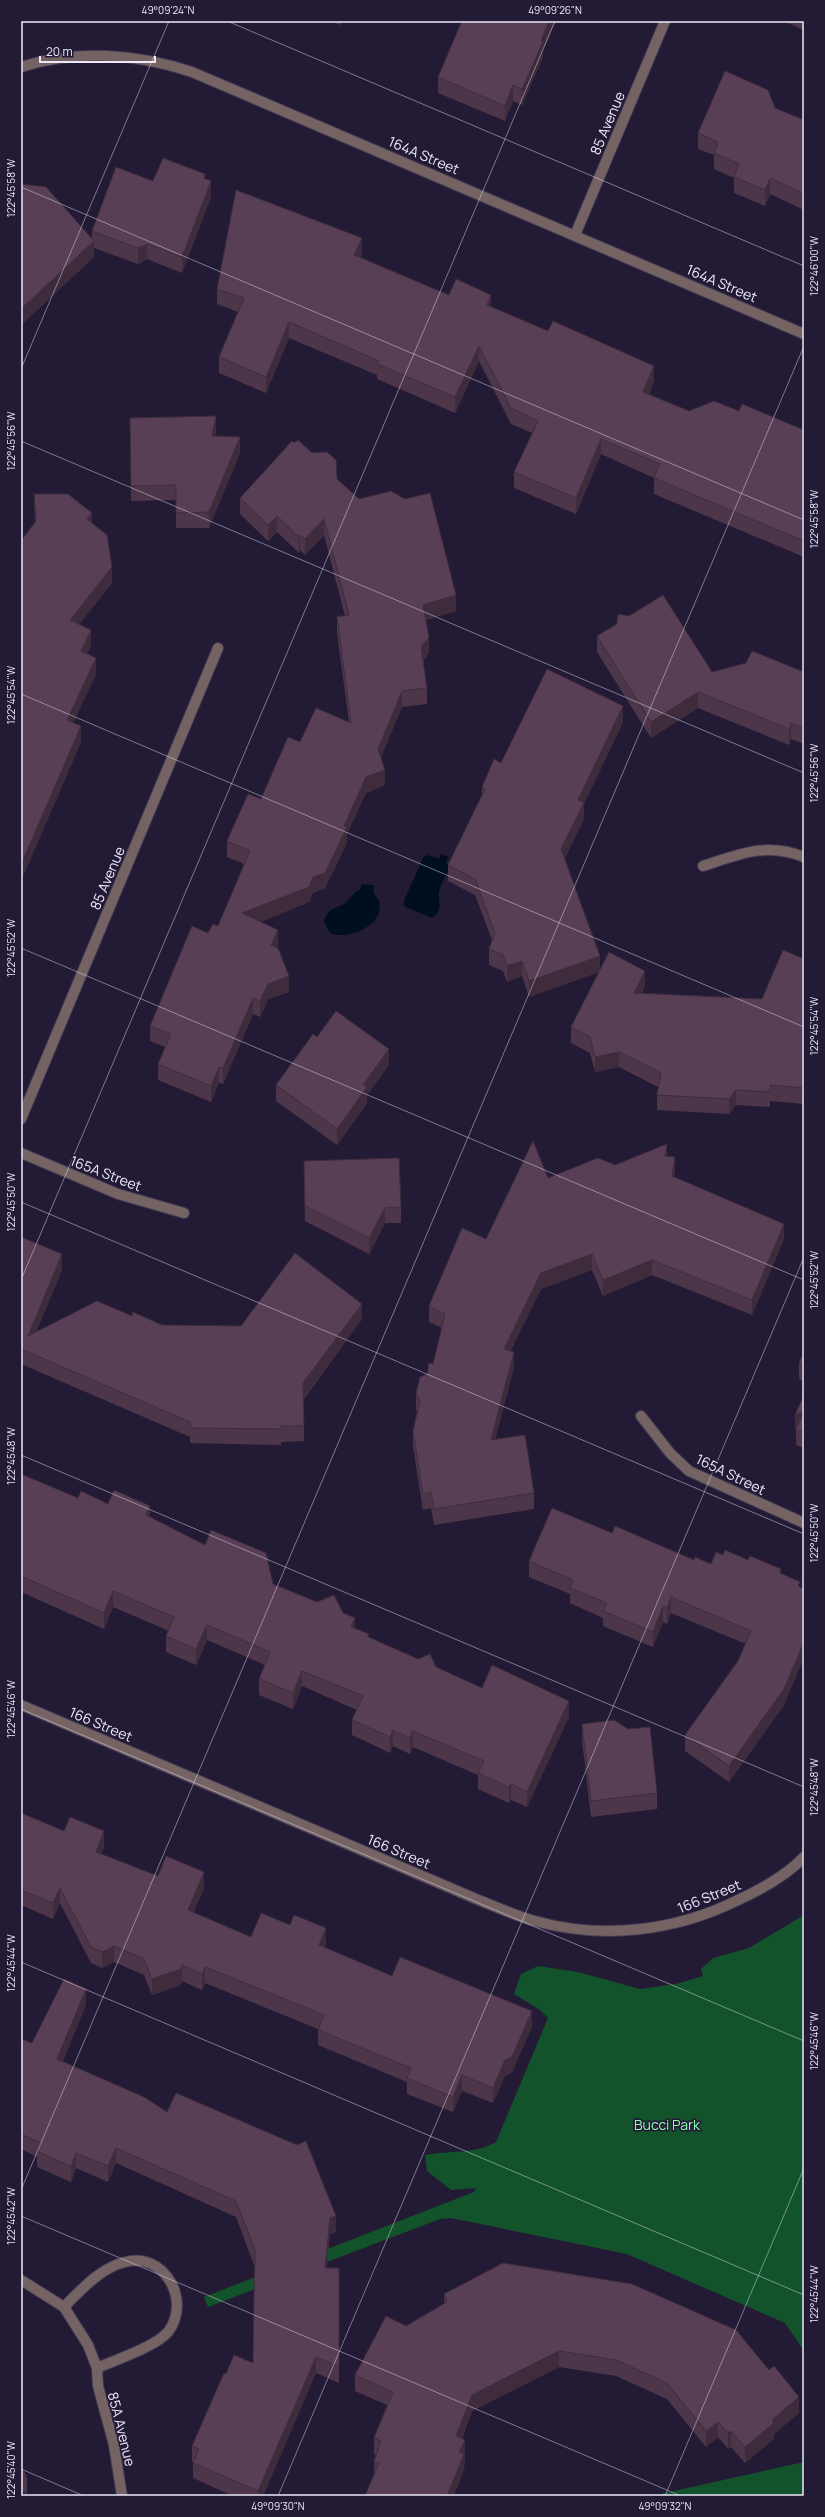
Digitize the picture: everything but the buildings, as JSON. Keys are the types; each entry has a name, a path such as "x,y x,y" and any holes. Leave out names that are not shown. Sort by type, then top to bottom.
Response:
{"street":[{"name":"85 Avenue","path":"575,235 665,21"},
{"name":"164A Street","path":"21,67 46,60 103,56 174,66 221,83 804,334"},
{"name":"85 Avenue","path":"21,1119 218,648"},
{"path":"703,866 762,849 785,851 804,857"},
{"name":"165A Street","path":"21,1153 118,1194 184,1212"},
{"name":"165A Street","path":"641,1416 670,1453 693,1473 804,1523"},
{"name":"166 Street","path":"21,1705 481,1901 548,1924 573,1929 618,1931 671,1925 721,1909 776,1879 804,1857"},
{"path":"21,2280 64,2307 82,2332 97,2368 148,2344 167,2333 177,2310 177,2298 172,2283 155,2266 136,2260 126,2261 107,2269 64,2307"},
{"name":"85A Avenue","path":"97,2368 98,2386 114,2445 122,2496"}],"green space":[{"name":"Bucci Park","path":"804,1915 804,2351 785,2323 627,2254 451,2218 440,2219 208,2307 204,2297 474,2192 476,2188 451,2190 427,2171 425,2155 470,2151 496,2142 548,2018 540,2010 514,1994 521,1974 538,1966 578,1972 640,1989 676,1984 703,1976 701,1969 713,1958 749,1948"},
{"path":"804,2462 804,2496 656,2496 656,2495"}],"water":[{"path":"441,854 449,857 446,862 450,868 439,892 440,906 438,913 432,918 405,907 403,903 423,858 428,855 439,859"},
{"path":"362,884 373,885 374,893 379,901 380,910 377,917 371,924 355,933 338,935 330,933 324,922 327,914 331,910 344,904 355,892 360,890"}]}
